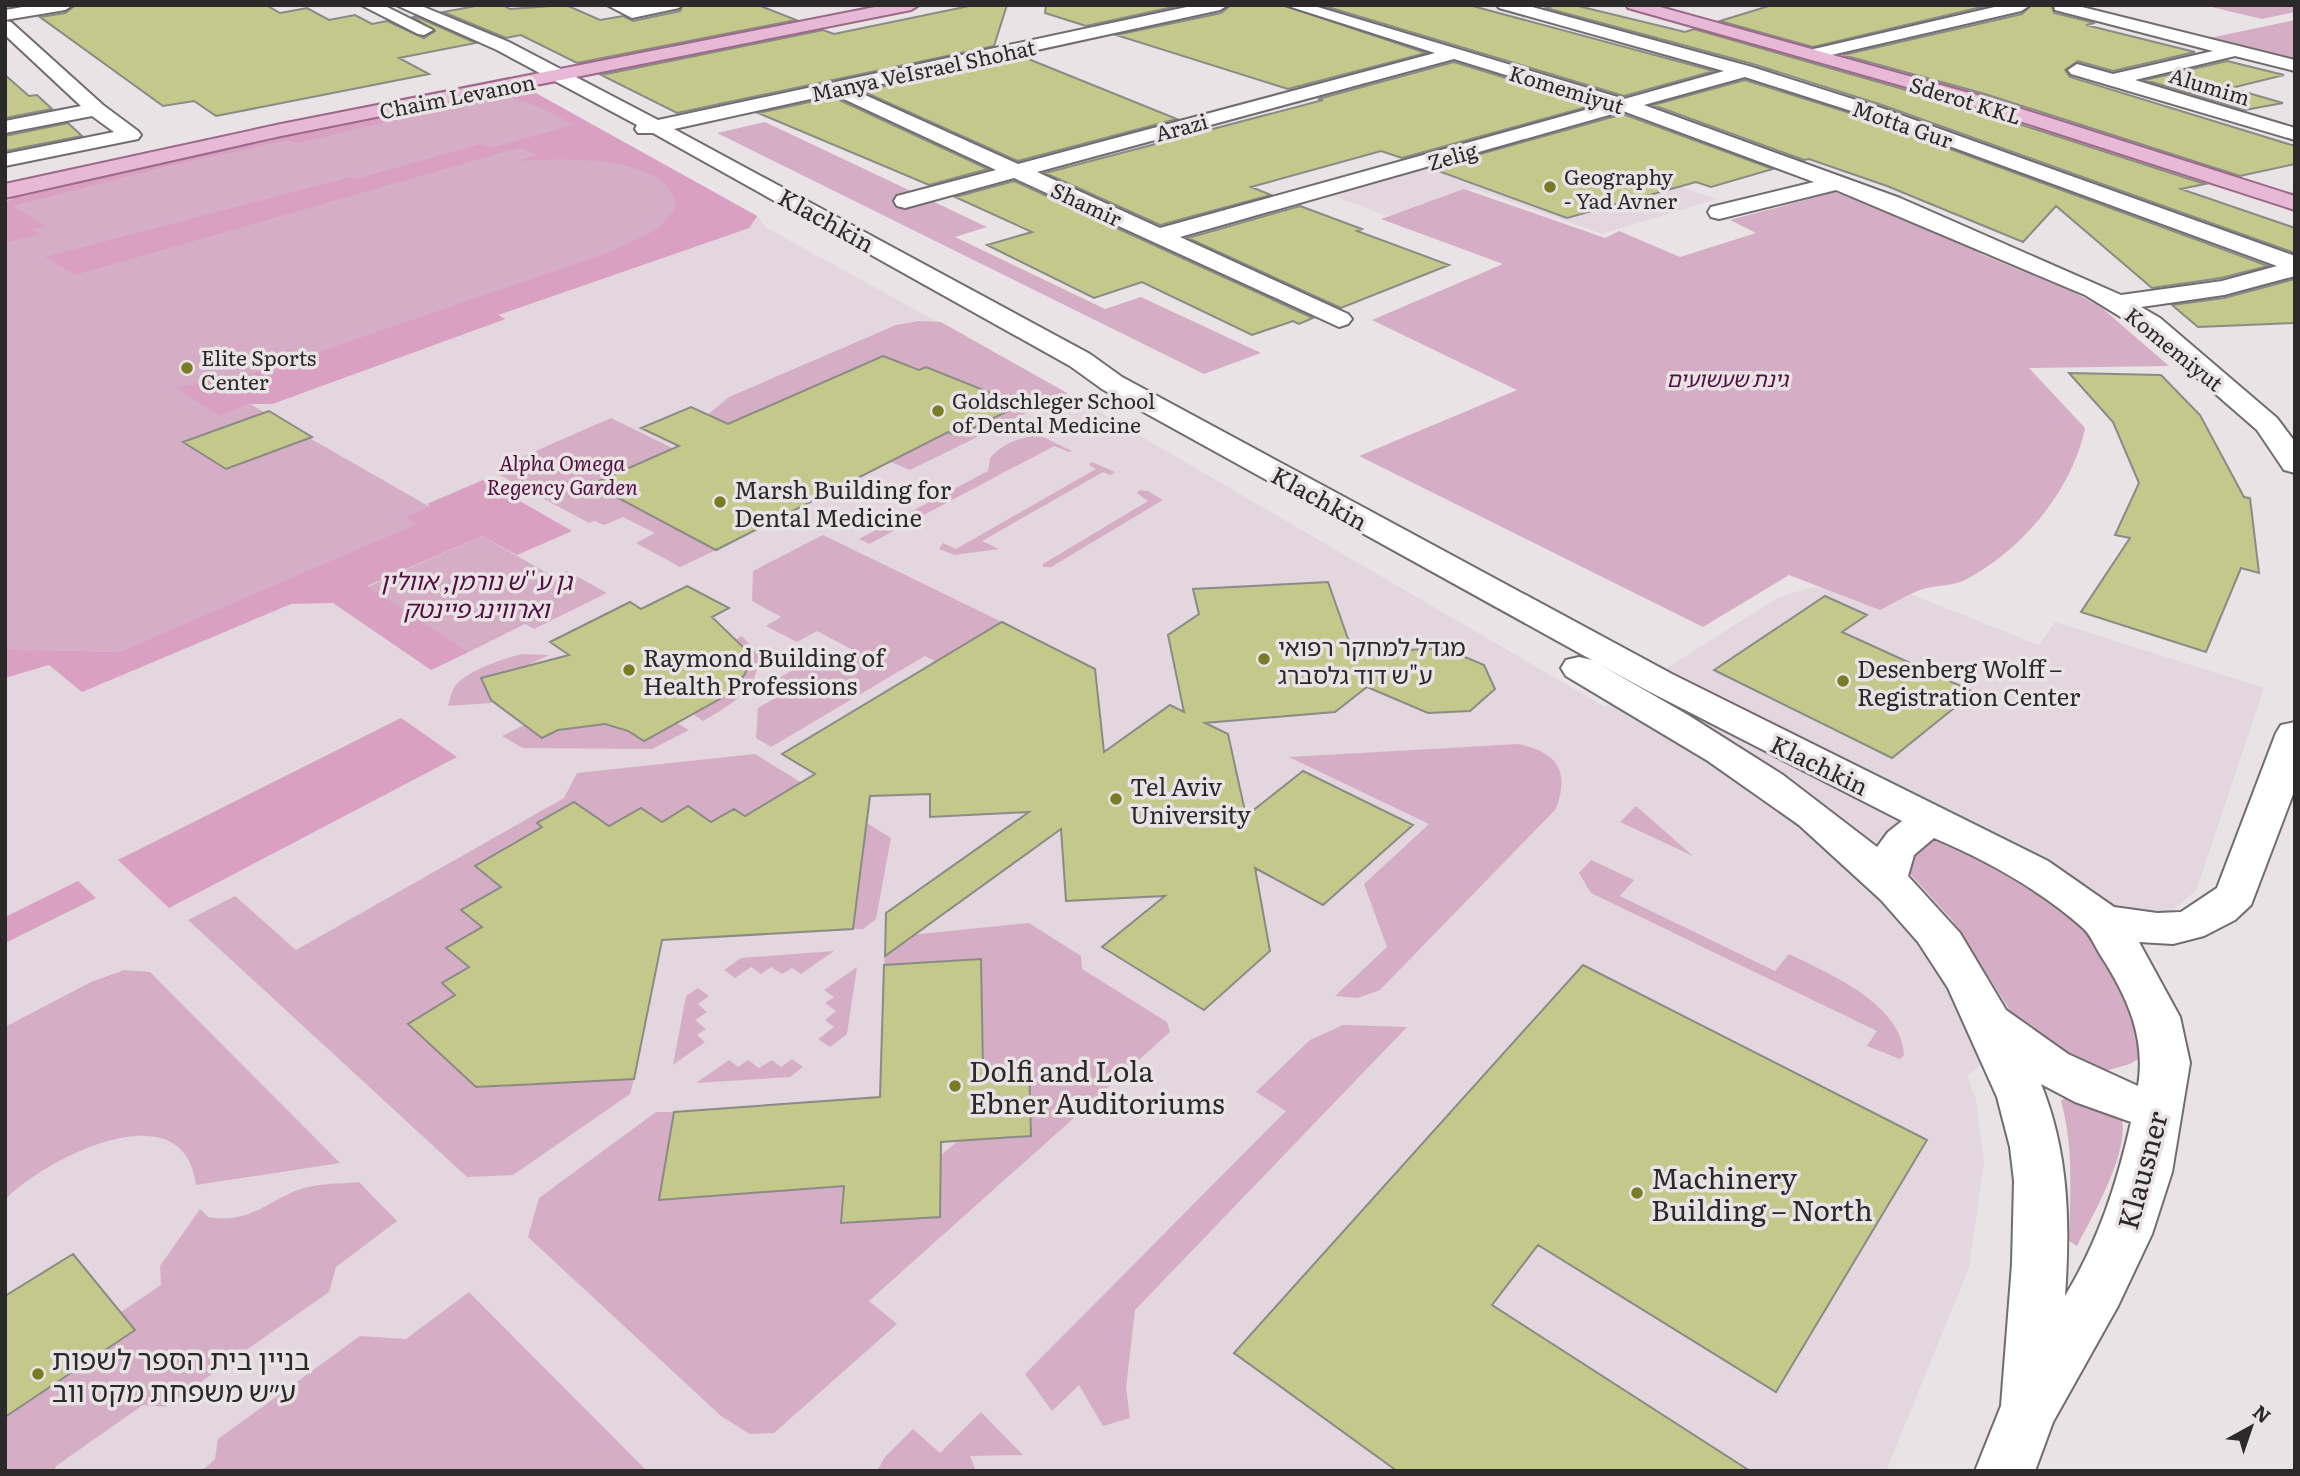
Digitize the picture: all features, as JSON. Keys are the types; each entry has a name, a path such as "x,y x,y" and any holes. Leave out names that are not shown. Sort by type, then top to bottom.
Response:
{"main road":[{"name":"Chaim Levanon","path":"5,191 867,5"},
{"name":"Chaim Levanon","path":"5,180 260,124 539,77 911,5"},
{"name":"Sderot KKL","path":"1634,5 1977,101 2295,202"},
{"name":"Sderot KKL","path":"1695,5 1849,46 2138,132"}],"street":[{"path":"5,15 65,5"},
{"path":"369,5 539,77"},
{"path":"404,5 503,46 539,77"},
{"path":"615,5 632,13 673,5"},
{"name":"Manya VeIsrael Shohat","path":"640,130 1220,5"},
{"name":"Komemiyut","path":"1293,5 1627,106 1837,183 2094,290 2151,324 2267,424 2295,464"},
{"name":"Motta Gur","path":"1505,5 1745,71 1874,112 2295,266"},
{"path":"1814,54 2041,7 2295,65"},
{"path":"5,26 42,56 96,109 131,135 5,160"},
{"name":"Alumim","path":"2113,80 2235,51"},
{"name":"Arazi","path":"905,201 1014,169 1457,53"},
{"path":"17,60 42,56"},
{"name":"Alumim","path":"2077,70 2295,134"},
{"name":"Zelig","path":"1158,236 1745,71"},
{"name":"Klachkin","path":"539,77 640,130 1030,357 1754,771 1886,879 1936,933 1984,1012"},
{"name":"Shamir","path":"835,88 1339,318"},
{"path":"5,127 96,109"},
{"name":"Klachkin","path":"640,130 797,202 1080,360 1112,383 1659,682 2033,871 2101,920"},
{"path":"1719,212 1837,183"},
{"path":"2119,303 2224,288 2295,266"},
{"path":"2101,920 2170,931 2200,923 2220,912 2236,895 2295,733"},
{"path":"1886,879 1887,865 1905,837 1926,825 1940,822"},
{"name":"Klausner","path":"2005,1471 2028,1411 2099,1289 2125,1234 2146,1172 2160,1110 2166,1063 2157,1017 2133,969 2101,920"},
{"path":"1984,1012 2023,1050 2059,1071 2137,1105 2160,1110"},
{"name":"Klausner","path":"1984,1012 2018,1086 2031,1124 2040,1179 2039,1252 2028,1411"}],"shaded area":[{"name":"Tel Aviv University","path":"509,91 532,91 757,216 767,228 1074,397 1605,707 1779,597 1806,589 1865,583 1892,587 2039,645 2055,622 2264,688 2196,891 1967,1076 1976,1099 1984,1163 1969,1268 1886,1471 5,1471 5,200 293,135"},
{"path":"509,91 532,91 757,216 749,228 498,315 505,319 272,404 248,404 220,416 175,388 266,370 610,252 658,229 676,208 669,190 655,177 634,168 609,163 583,160 516,161 537,155 519,148 75,275 45,257 351,177 356,179 480,144 491,148 573,125 527,103 498,96 297,143 288,140 168,166 13,206 45,226 33,230 40,234 5,243 5,202 14,198 293,135"},
{"path":"1535,136 1717,199 1602,234 1475,189 1386,216 1329,194"},
{"path":"483,480 572,531 517,555 482,536 367,586 469,652 431,670 333,603 291,604 82,692 49,665 5,678 5,649 119,652 417,524 406,517 430,506 427,504"},
{"path":"401,718 457,757 169,908 118,860"},
{"path":"78,881 96,898 5,943 5,917"}],"green space":[{"path":"2295,5 2295,12 2262,19 2207,6"},
{"path":"2295,20 2295,62 2205,39"},
{"name":"Elite Sports Center","path":"509,91 532,91 757,216 749,228 498,315 505,319 272,404 250,404 444,515 119,652 5,649 5,202 86,180"},
{"path":"765,122 987,227 955,237 1105,309 1141,297 1261,353 1204,374 717,133"},
{"name":"גינת שעשועים","path":"1464,189 1605,238 1619,231 1680,257 1756,233 1730,220 1835,192 1954,238 1983,255 2072,291 2102,308 2169,366 2029,368 2085,428 2069,474 2042,516 2006,552 1965,580 1923,589 1880,610 1789,575 1703,627 1359,456 1517,390 1372,320 1503,264 1381,219"},
{"path":"920,321 941,322 1067,393 910,470 889,461 915,419 957,436 1013,408 989,398 995,395 883,356 821,383 791,461 706,416 729,397 896,325"},
{"name":"Alpha Omega Regency Garden","path":"611,418 674,449 592,485 716,550 680,567 636,543 655,533 623,517 604,525 595,521 589,523 498,474 515,467 508,463"},
{"path":"1041,436 1072,451 1054,446 869,544 859,539 988,471 990,458 1007,444 1027,437"},
{"path":"1092,462 1115,472 1110,475 1103,472 982,541 999,549 954,555 939,549 943,543 956,549 1096,469 1089,465"},
{"path":"1140,490 1148,491 1163,500 1051,567 1043,567 1043,564 1148,501 1137,493"},
{"path":"823,535 1002,622 937,662 925,656 771,747 756,738 758,708 789,690 773,681 811,660 824,667 853,650 817,631 797,642 766,626 781,617 752,601 753,571"},
{"name":"גן ע''ש נורמן, אוולין וארווינג פיינטק","path":"482,536 554,577 567,571 607,593 534,629 525,624 469,652 367,587"},
{"path":"742,636 758,654 754,678 742,695 703,721 693,714 727,693 745,671 749,661 735,640"},
{"path":"522,654 549,655 526,666 482,678 492,703 448,706 453,690 461,680 487,666"},
{"path":"677,723 689,730 652,749 523,748 502,736 524,725 542,738 568,728 594,725 619,729 644,741"},
{"path":"1519,744 1543,752 1557,765 1561,784 1556,809 1380,990 1358,998 1335,996 1387,947 1364,884 1429,824 1289,757"},
{"path":"755,754 891,838 876,919 863,929 853,929 864,842 785,792 745,816 734,809 711,822 688,807 662,822 609,826 574,802 537,822 543,828 476,865 501,887 462,909 482,927 446,948 469,967 442,983 455,995 408,1025 476,1087 634,1079 630,1094 513,1175 467,1177 188,920 235,896 296,950 564,798 577,773"},
{"path":"1636,806 1693,856 1620,822"},
{"path":"1946,833 2031,876 2112,956 2149,1052 2130,1064 2102,1072 2082,1067 2017,1021 1952,920 1906,869 1924,842"},
{"path":"1591,860 1634,880 1620,896 1775,971 1789,954 1860,992 1890,1020 1900,1037 1904,1055 1900,1059 1867,1046 1877,1031 1591,893 1579,873"},
{"path":"1029,923 1081,956 1082,969 1167,1022 1170,1032 869,1301 897,1324 774,1433 750,1434 721,1416 528,1237 539,1198 656,1112 674,1112 660,1200 844,1186 841,1223 940,1217 941,1155 959,1140 1031,1136 1029,1067 983,1069 980,959 884,965 886,946 900,936"},
{"path":"834,951 801,974 792,968 782,974 771,967 761,974 751,967 735,978 724,970 741,958"},
{"path":"857,967 847,1034 830,1047 818,1039 834,1027 825,1020 836,1011 825,1003 834,997 824,990"},
{"path":"124,970 150,972 340,1163 196,1185 186,1156 167,1140 141,1136 111,1140 79,1151 24,1184 5,1200 5,1027 91,982"},
{"path":"698,988 709,996 698,1004 707,1012 695,1020 706,1029 697,1035 705,1042 673,1065 686,996"},
{"path":"1343,1025 1407,1027 1135,1310 1126,1388 1130,1418 1103,1426 1079,1385 1052,1411 1025,1374 1286,1111 1256,1092 1310,1040"},
{"path":"792,1059 803,1067 790,1077 696,1083 729,1060 738,1067 748,1060 759,1068 772,1060 781,1067"},
{"path":"2070,1093 2120,1112 2123,1126 2117,1161 2110,1180 2077,1246 2069,1241 2070,1153 2061,1101"},
{"path":"359,1182 397,1221 336,1267 329,1292 165,1407 143,1405 56,1466 54,1471 5,1471 5,1417 135,1331 121,1312 161,1285 160,1266 200,1209 208,1217 232,1218 253,1212 302,1188"},
{"path":"469,1292 647,1471 202,1471 215,1459 218,1439 360,1336 406,1339"},
{"path":"981,1412 1023,1455 970,1456 976,1471 877,1471 885,1457 913,1429 940,1453"}],"building":[{"path":"76,5 266,5 280,13 307,8 329,20 355,15 372,24 387,21 424,38 435,31 413,17 415,16 476,43 399,58 429,74 216,116 194,101 163,106 40,17 65,13"},
{"path":"481,5 503,5 510,9 566,5 600,20 623,16 633,21 680,11 683,5 758,5 796,20 577,63 521,35 506,38 443,12"},
{"path":"974,5 1007,5 994,46 677,113 601,75 823,30 834,34"},
{"path":"1046,5 1182,5 1086,26 1045,13"},
{"path":"1231,5 1283,5 1426,53 1288,89 1116,35 1221,13"},
{"path":"1321,5 1469,5 1714,71 1624,96"},
{"path":"1574,5 1685,32 1694,29 1969,108 2205,184 2181,189 2295,228 2295,253 1882,105 1753,64 1546,8"},
{"path":"1772,5 1990,5 1813,47 1720,21"},
{"path":"2031,5 2051,5 2054,13 2095,23 2086,25 2195,52 2113,71 2078,61 2065,70 2070,77 2295,146 2295,164 2240,176 1985,94 1843,55 2022,14"},
{"path":"1021,56 1177,119 1018,161 862,91"},
{"path":"2227,61 2284,75 2231,88 2283,103 2245,110 2145,80"},
{"path":"1454,62 1594,105 1402,158 1381,151 1251,187 1271,195 1160,225 1045,173 1323,100 1318,99"},
{"path":"5,75 29,96 37,95 52,109 5,118"},
{"path":"1745,80 1866,118 2268,266 2221,278 2152,288 2056,206 2023,242 1887,186 1809,159 1804,160 1653,105"},
{"path":"833,97 988,169 929,185 758,113"},
{"path":"1623,114 1773,169 1711,187 1696,182 1567,218 1430,168"},
{"path":"68,123 82,136 5,151 5,136"},
{"path":"1014,181 1313,318 1299,324 1293,321 1252,335 1142,282 1094,298 987,245 1032,232 955,197"},
{"path":"1300,206 1362,229 1357,231 1449,265 1341,308 1188,238"},
{"path":"2295,279 2295,323 2198,327 2172,305 2224,298"},
{"path":"883,356 919,370 926,367 996,395 990,398 1014,408 957,436 948,432 716,550 592,484 679,446 641,428 691,407 728,424"},
{"path":"2069,373 2161,375 2200,415 2244,497 2250,498 2259,573 2241,568 2206,652 2081,612 2130,538 2115,535 2139,483 2113,422"},
{"path":"269,411 312,437 226,469 183,442"},
{"path":"1328,582 1353,653 1444,648 1484,665 1495,689 1470,711 1428,713 1367,687 1335,712 1205,723 1228,734 1246,816 1303,771 1413,825 1323,905 1255,868 1270,951 1204,1010 1102,947 1165,896 1066,901 1061,829 885,956 886,913 1029,812 930,817 930,794 870,796 853,929 662,940 634,1079 476,1087 408,1024 455,995 442,983 469,967 446,948 482,927 461,910 501,887 475,866 542,827 537,823 574,802 609,826 641,808 662,822 688,806 711,822 734,809 745,816 815,774 782,754 1002,622 1095,669 1104,752 1170,705 1184,712 1168,635 1199,614 1193,589"},
{"name":"Raymond Building of Health Professions","path":"687,586 729,608 712,617 745,649 749,661 745,674 727,695 644,741 628,731 605,724 558,730 542,738 491,700 481,678 569,655 550,642 630,602 641,609"},
{"name":"Desenberg Wolff – Registration Center","path":"1825,596 1867,615 1842,632 1974,692 1892,758 1714,670"},
{"name":"Dolfi and Lola Ebner Auditoriums","path":"981,959 983,1069 1029,1067 1031,1136 941,1142 940,1217 841,1223 844,1186 659,1200 674,1112 880,1097 884,965"},
{"name":"Machinery Building – North","path":"1583,965 1927,1140 1776,1392 1538,1245 1492,1305 1750,1471 1397,1471 1234,1353"},
{"name":"בניין בית הספר לשפות ע״ש משפחת מקס ווב","path":"73,1254 135,1330 5,1417 5,1296"}],"place":[{"name":"Geography - Yad Avner","path":"1550,187"},
{"name":"Elite Sports Center","path":"187,368"},
{"name":"Goldschleger School of Dental Medicine","path":"938,411"},
{"name":"Marsh Building for Dental Medicine","path":"720,502"},
{"name":"מגדל למחקר רפואי ע\"ש דוד גלסברג","path":"1264,659"},
{"name":"Raymond Building of Health Professions","path":"629,670"},
{"name":"Desenberg Wolff – Registration Center","path":"1843,681"},
{"name":"Tel Aviv University","path":"1116,799"},
{"name":"Dolfi and Lola Ebner Auditoriums","path":"955,1086"},
{"name":"Machinery Building – North","path":"1637,1193"},
{"name":"בניין בית הספר לשפות ע״ש משפחת מקס ווב","path":"38,1374"}]}
